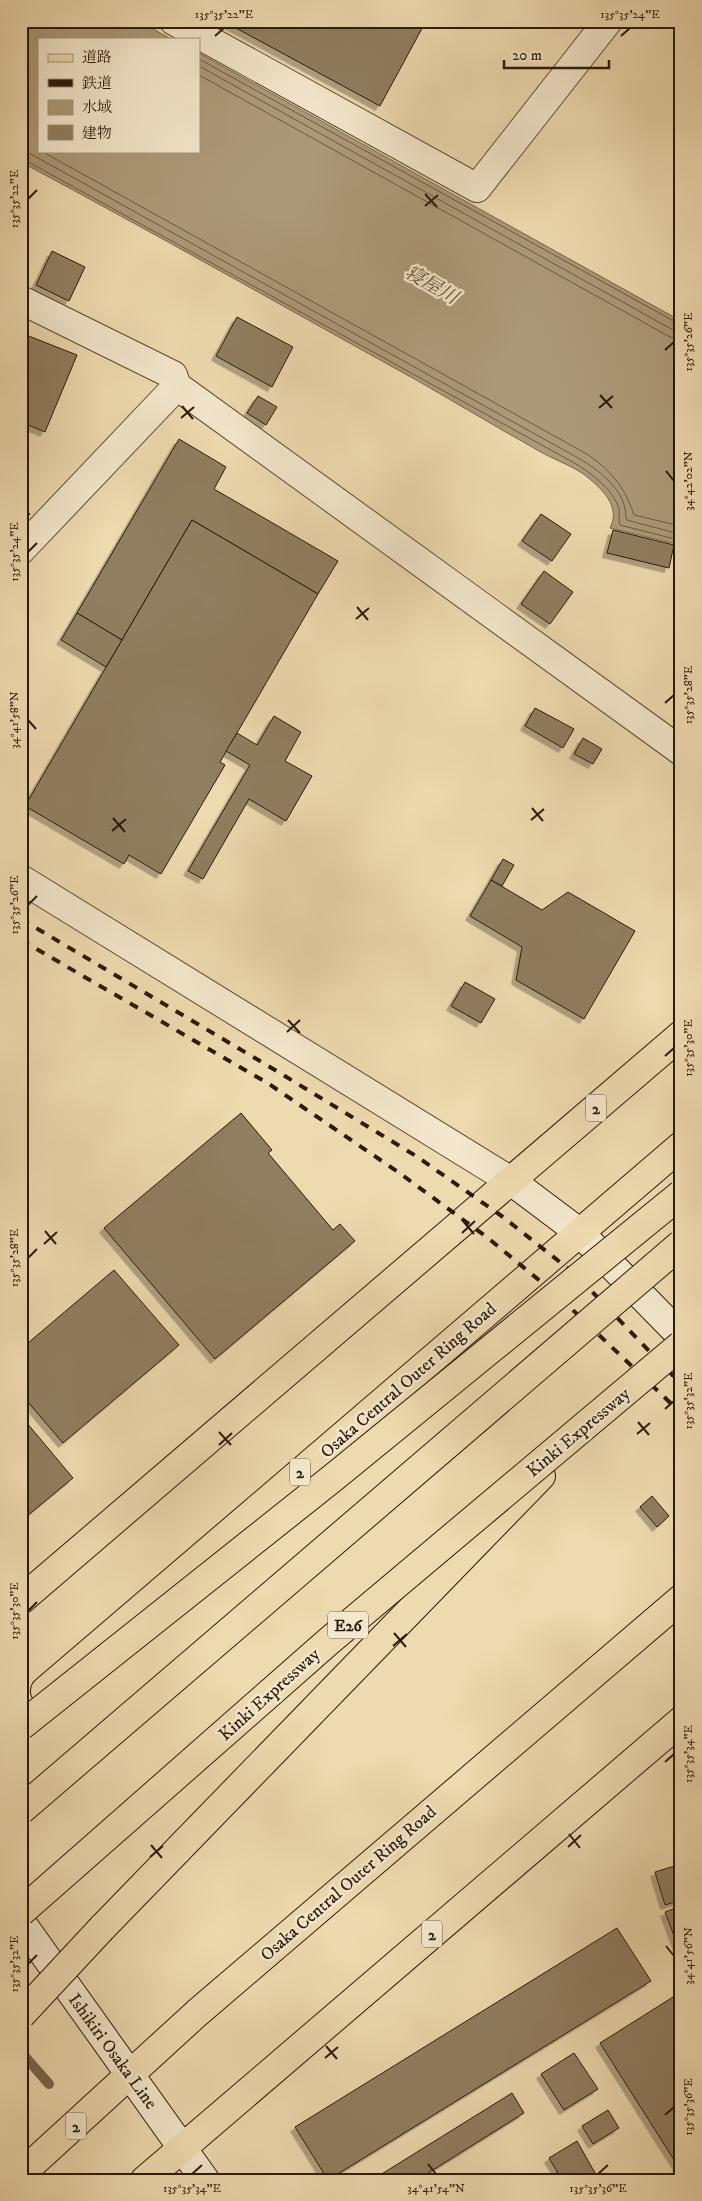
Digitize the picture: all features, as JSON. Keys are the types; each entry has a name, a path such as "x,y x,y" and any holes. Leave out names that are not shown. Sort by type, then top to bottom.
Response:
{"main road":[{"name":"2","path":"21,1600 681,1035"},
{"name":"Osaka Central Outer Ring Road","path":"21,1711 681,1146"},
{"path":"21,1726 334,1477 681,1194"},
{"path":"21,1810 681,1244"},
{"name":"Kinki Expressway","path":"21,1912 329,1641 681,1345"},
{"path":"21,2015 192,1834 604,1410"},
{"name":"Osaka Central Outer Ring Road","path":"21,2174 197,2013 681,1599"},
{"name":"2","path":"145,2180 681,1720"}],"street":[{"path":"174,21 477,188 608,21"},
{"path":"21,300 173,375 177,386 681,751"},
{"path":"21,550 177,386"},
{"path":"21,878 511,1181 579,1232 681,1336"},
{"name":"Ishikiri Osaka Line","path":"21,1922 205,2180"}],"water":[{"name":"寝屋川","path":"21,21 139,21 169,38 38,38 38,152 200,152 200,54 681,321 681,542 672,543 610,528 613,514 610,502 597,485 579,471 539,451 418,381 21,162"}],"building":[{"path":"223,21 426,21 380,106"},
{"path":"52,251 85,267 69,301 36,285"},
{"path":"237,317 293,347 272,387 216,356"},
{"path":"21,333 77,355 45,432 21,422"},
{"path":"258,396 277,407 266,425 247,413"},
{"path":"179,439 226,467 214,489 338,561 318,594 192,520 122,640 77,613"},
{"path":"21,505 30,514 21,523"},
{"path":"541,514 571,534 552,561 522,541"},
{"path":"192,520 318,594 220,762 225,765 161,874 129,855 124,864 25,806"},
{"path":"613,530 674,545 669,568 607,553"},
{"path":"544,571 573,592 550,624 521,604"},
{"path":"77,613 122,640 106,667 61,640"},
{"path":"535,708 574,729 563,748 525,726"},
{"path":"274,716 301,732 285,761 312,776 286,821 249,799 203,879 188,871 250,765 226,751 237,733 257,745"},
{"path":"583,738 602,749 593,764 574,754"},
{"path":"503,859 514,865 502,886 491,880"},
{"path":"491,880 542,910 568,892 635,931 584,1019 516,980 522,947 470,916"},
{"path":"465,982 495,999 481,1023 451,1006"},
{"path":"241,1113 272,1150 268,1153 333,1230 340,1224 355,1241 215,1359 104,1228"},
{"path":"114,1270 179,1345 63,1443 21,1394 21,1349"},
{"path":"21,1416 73,1478 21,1521"},
{"path":"652,1496 669,1516 657,1527 640,1507"},
{"path":"681,1864 681,1900 665,1905 655,1872"},
{"path":"681,1906 681,1948 679,1949 665,1912"},
{"path":"617,1928 651,1981 328,2180 295,2127"},
{"path":"681,1992 681,2171 600,2043"},
{"path":"574,2053 598,2089 564,2110 541,2074"},
{"path":"512,2093 524,2113 417,2180 372,2180"},
{"path":"608,2110 619,2128 593,2144 582,2126"},
{"path":"577,2141 599,2180 562,2180 549,2158"}],"waterway":[{"path":"21,2052 49,2084"}],"railway":[{"path":"21,919 416,1156 503,1217 575,1274 681,1384"},
{"path":"21,940 269,1084 398,1172 488,1238 557,1295 681,1413"}]}
